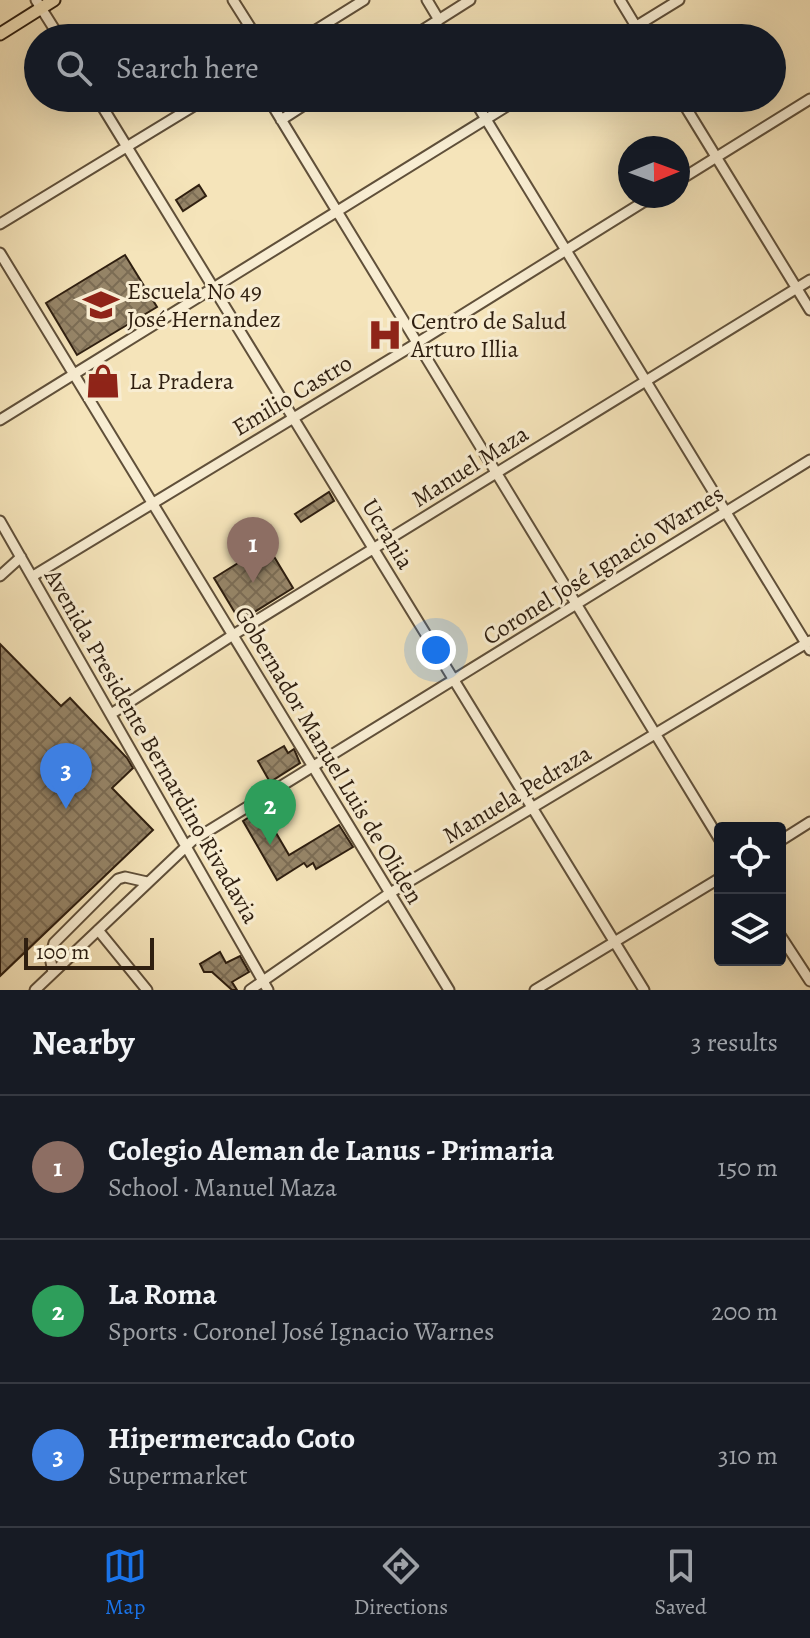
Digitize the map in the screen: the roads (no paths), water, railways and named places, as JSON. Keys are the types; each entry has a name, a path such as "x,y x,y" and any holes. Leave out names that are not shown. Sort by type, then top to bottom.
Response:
{"main road":[{"path":"0,34 39,4 54,0"}],"street":[{"path":"233,0 248,24"},
{"path":"325,24 364,0"},
{"path":"427,0 439,20"},
{"path":"432,24 470,0"},
{"path":"620,0 635,24"},
{"path":"639,24 679,0"},
{"path":"39,4 51,24"},
{"path":"690,173 810,99"},
{"name":"Ucrania","path":"106,112 644,990"},
{"path":"0,224 184,112"},
{"path":"276,112 714,830"},
{"path":"281,120 293,112"},
{"path":"482,112 809,645"},
{"path":"0,420 497,112"},
{"path":"689,112 810,310"},
{"name":"Emilio Castro","path":"33,576 633,208"},
{"name":"Gobernador Manuel Luis de Oliden","path":"0,253 449,990"},
{"name":"Manuel Maza","path":"111,714 233,635 810,280"},
{"name":"Coronel José Ignacio Warnes","path":"35,990 184,847 810,460"},
{"name":"Avenida Presidente Bernardino Rivadavia","path":"0,521 268,990"},
{"path":"0,576 21,557"},
{"name":"Manuela Pedraza","path":"250,990 390,893 809,645"},
{"path":"786,837 810,822"},
{"path":"53,972 50,957 54,943 118,879 147,882"},
{"path":"535,990 714,882"},
{"path":"98,930 147,990"},
{"path":"786,944 810,981"}],"place":[{"name":"Escuela No 49 José Hernandez","path":"101,305"},
{"name":"Centro de Salud Arturo Illia","path":"385,335"},
{"name":"La Pradera","path":"103,381"},
{"name":"Colegio Aleman de Lanus - Primaria","path":"253,583"},
{"name":"Hipermercado Coto","path":"66,809"},
{"name":"La Roma","path":"270,845"}]}
